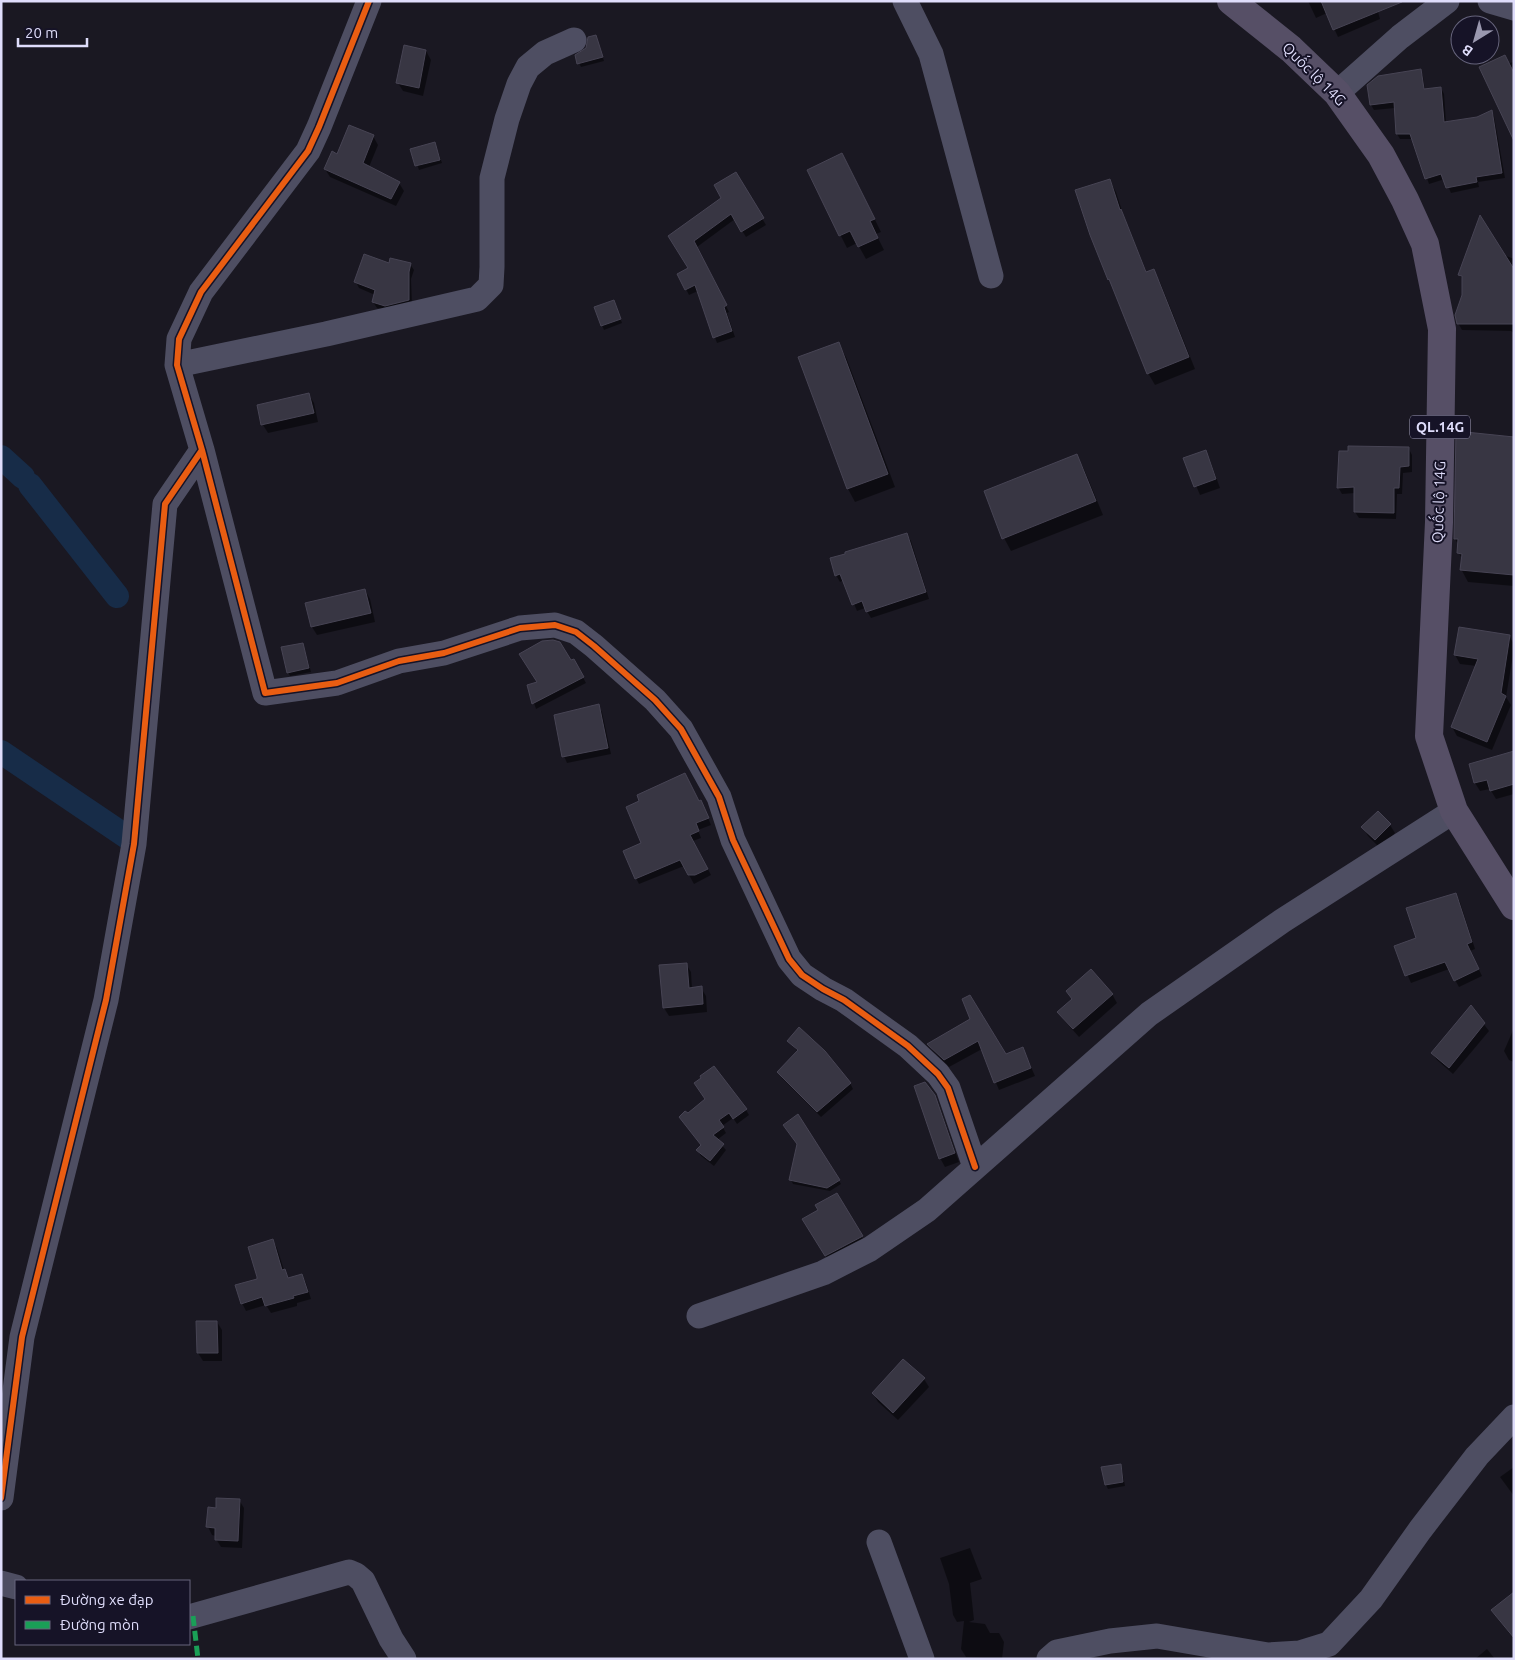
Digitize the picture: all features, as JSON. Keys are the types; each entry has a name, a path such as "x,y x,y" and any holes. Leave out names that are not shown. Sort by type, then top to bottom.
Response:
{"main road":[{"name":"Quốc lộ 14G","path":"1231,1 1291,49 1337,93 1381,154 1425,244 1442,329 1439,522 1428,736 1454,811 1514,906"}],"street":[{"path":"368,1 308,151 201,292 179,339 177,365 202,450 264,693 336,683 398,661 444,653 520,628 555,625 576,632 655,700 681,729 718,797 733,840 789,959 802,975 844,1000 908,1046 944,1080 975,1167"},
{"path":"905,1 931,54 991,276"},
{"path":"1337,93 1400,37 1447,1"},
{"path":"1490,1 1514,8"},
{"path":"177,365 326,334 477,299 491,285 492,178 507,119 519,84 528,67 545,52 574,40"},
{"path":"1,1498 22,1337 106,1000 134,844 165,504 202,450"},
{"path":"698,1316 823,1272 870,1249 927,1210 1149,1014 1282,921 1454,811"},
{"path":"1049,1659 1057,1652 1110,1641 1157,1636 1268,1655 1300,1653 1329,1644 1371,1599 1420,1530 1478,1456 1514,1417"},
{"path":"879,1542 922,1659"},
{"path":"190,1617 349,1572 363,1581 391,1640 404,1659"},
{"path":"1,1584 15,1587"}],"building":[{"path":"1321,1 1402,1 1402,2 1333,30"},
{"path":"596,35 603,57 577,64 575,55 586,48 588,37"},
{"path":"404,45 426,50 419,88 396,83"},
{"path":"1505,55 1514,73 1514,141 1479,67 1483,65 1500,65 1500,57"},
{"path":"1421,69 1424,89 1441,87 1444,122 1477,117 1492,110 1502,173 1476,177 1477,182 1446,188 1441,174 1425,179 1410,134 1396,134 1394,102 1370,105 1367,85 1378,76"},
{"path":"349,125 374,135 363,163 400,182 391,199 324,169 332,151 337,154"},
{"path":"435,142 440,160 415,166 410,149"},
{"path":"842,153 875,219 870,221 878,238 858,247 850,231 839,236 807,170"},
{"path":"736,172 764,218 741,232 731,214 694,241 727,305 724,307 732,331 713,338 695,285 685,290 677,274 688,268 668,236 721,198 714,185"},
{"path":"1110,179 1120,210 1146,272 1154,269 1189,357 1147,374 1090,235 1075,190"},
{"path":"1480,215 1514,269 1514,324 1457,324 1455,315 1462,295 1462,276 1458,275"},
{"path":"364,254 389,263 390,258 411,263 409,272 409,300 385,306 372,302 375,290 354,282"},
{"path":"614,300 621,319 601,326 594,307"},
{"path":"839,342 888,474 847,489 798,357"},
{"path":"309,393 314,413 261,425 257,405"},
{"path":"1456,431 1514,437 1514,575 1460,570 1462,554 1457,553 1458,539 1454,539"},
{"path":"1348,446 1409,447 1409,466 1400,467 1399,488 1394,488 1394,513 1354,512 1354,487 1337,488 1339,451 1348,451"},
{"path":"1206,450 1216,479 1194,487 1183,458"},
{"path":"1077,454 1096,501 1002,539 984,491"},
{"path":"907,533 926,592 866,612 862,601 852,605 840,574 835,576 830,558"},
{"path":"365,589 371,613 311,627 305,603"},
{"path":"1459,627 1510,635 1501,693 1506,696 1487,742 1451,727 1478,659 1454,655"},
{"path":"553,640 560,642 571,660 574,659 584,677 532,704 527,685 537,682 519,654 542,641"},
{"path":"303,643 309,668 287,673 281,647"},
{"path":"599,704 608,748 562,757 554,715"},
{"path":"1514,751 1514,784 1490,791 1487,780 1474,783 1469,764"},
{"path":"685,773 709,818 696,823 699,831 690,835 708,869 695,875 688,875 680,860 635,879 623,851 641,843 626,807 639,801 637,795"},
{"path":"1378,811 1391,824 1375,840 1361,827"},
{"path":"1456,893 1472,942 1467,944 1479,969 1454,981 1445,962 1405,976 1394,946 1416,938 1406,908"},
{"path":"687,963 689,988 702,986 703,1004 663,1008 659,965"},
{"path":"1091,969 1113,994 1073,1029 1057,1012 1072,999 1066,991"},
{"path":"970,995 1006,1054 1023,1047 1031,1068 994,1083 978,1041 944,1060 927,1044 970,1019 962,999"},
{"path":"1471,1005 1485,1023 1449,1068 1431,1053"},
{"path":"799,1027 825,1051 851,1083 817,1112 777,1072 798,1050 787,1041"},
{"path":"714,1066 747,1109 733,1119 729,1113 719,1120 724,1127 713,1135 724,1144 710,1161 696,1150 701,1145 679,1117 685,1111 688,1113 705,1099 694,1083"},
{"path":"925,1082 935,1095 955,1153 939,1159 914,1086"},
{"path":"798,1114 840,1180 827,1188 789,1180 797,1144 783,1125"},
{"path":"837,1193 863,1236 825,1256 802,1219 818,1210 815,1205"},
{"path":"273,1239 282,1270 285,1269 288,1278 302,1274 308,1292 265,1306 262,1297 241,1304 235,1285 257,1279 248,1247"},
{"path":"196,1321 217,1321 218,1353 197,1353"},
{"path":"903,1359 925,1378 893,1413 872,1393"},
{"path":"1121,1464 1123,1482 1105,1485 1101,1467"},
{"path":"216,1498 240,1499 238,1541 215,1540 215,1528 206,1527 208,1507 216,1508"},
{"path":"1514,1592 1514,1638 1491,1610"}],"waterway":[{"path":"1,457 23,477"},
{"path":"30,485 117,596"},
{"path":"1,752 130,839"}],"marked path":[{"path":"193,1616 198,1659"}],"cycle path":[{"path":"1,1498 22,1337 106,1000 134,844 165,504 202,450 177,365 179,339 201,292 308,151 369,1"},
{"path":"202,450 265,693 337,683 399,661 444,653 520,628 555,625 576,632 655,700 681,729 719,797 733,840 789,959 802,975 844,1000 908,1046 938,1074 948,1088 975,1167"}]}
